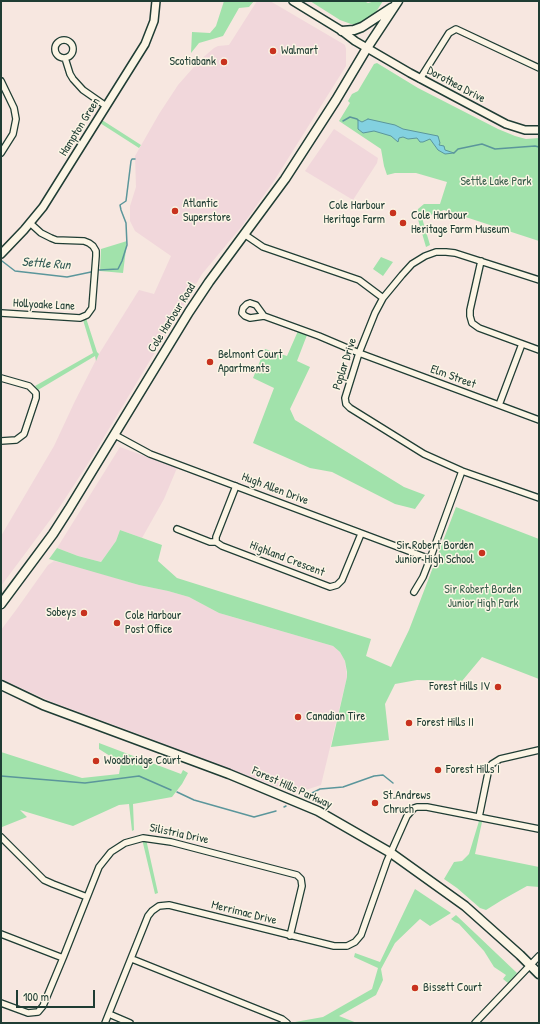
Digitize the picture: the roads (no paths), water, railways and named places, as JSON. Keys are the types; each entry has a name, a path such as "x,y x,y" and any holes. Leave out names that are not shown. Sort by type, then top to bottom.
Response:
{"main road":[{"path":"342,31 354,30 362,27 396,4"},
{"name":"Cole Harbour Road","path":"1,604 57,528 189,312 285,179 396,4"},
{"name":"Forest Hills Parkway","path":"1,686 43,705 229,774 318,811 391,853 465,906 539,974"}],"street":[{"name":"Hampton Green","path":"1,254 43,208 149,36 155,15 156,1"},
{"name":"Dorothea Drive","path":"293,1 367,48 420,79 506,124 525,130 539,130"},
{"path":"420,79 449,33 456,29 539,68"},
{"path":"65,58 73,79 83,90 106,106"},
{"path":"1,81 14,108 16,119 13,134 1,153"},
{"name":"Hollyoake Lane","path":"1,313 80,318 87,315 92,308 96,256 94,247 84,241 56,240 41,233 30,223"},
{"path":"244,234 263,247 359,280 383,298"},
{"name":"Poplar Drive","path":"539,280 481,261 446,252 430,254 412,264 383,298 370,324 345,396 345,402 348,407 419,452 462,471 539,498"},
{"path":"481,261 470,310 472,323 479,328 539,350"},
{"name":"Elm Street","path":"264,316 539,420"},
{"path":"499,406 522,344"},
{"path":"1,378 29,386 36,393 36,398 24,434 16,440 1,441"},
{"name":"Hugh Allen Drive","path":"115,435 150,454 430,559"},
{"path":"414,592 423,577 462,471"},
{"path":"216,542 216,537 236,486"},
{"name":"Highland Crescent","path":"177,530 210,542 216,542 222,546 332,587 337,585 342,580 361,534"},
{"path":"479,817 489,768 492,764 500,759 539,750"},
{"path":"391,853 407,816 411,810 417,807 539,829"},
{"path":"1,836 44,880 87,896"},
{"name":"Silistria Drive","path":"1,1003 28,1013 38,1012 43,1006 99,866 111,852 125,843 136,839 158,839 297,875 301,879 302,886 290,936"},
{"name":"Merrimac Drive","path":"105,1023 149,914 154,909 163,905 169,905 290,936 338,947 347,946 355,942 361,934 391,853"},
{"path":"1,934 63,958"},
{"path":"475,1023 539,956"},
{"path":"132,959 282,1019 287,1023"},
{"path":"109,1014 130,1023"}],"water":[{"path":"368,119 395,125 403,129 438,136 440,143 439,145 444,146 445,150 454,153 445,154 438,150 430,139 420,142 417,138 408,139 403,137 399,138 398,142 391,136 374,131 363,133 358,129 358,120 362,122"}],"waterway":[{"name":"Settle Run","path":"343,121 350,117 358,120"},
{"name":"Settle Run","path":"454,153 458,149 482,144 495,149 539,147"},
{"name":"Settle Run","path":"99,270 118,269 122,261 127,245 126,223 120,205 126,201 131,161 132,159 135,159"},
{"name":"Settle Run","path":"2,261 15,271 67,277 91,272"},
{"path":"304,797 320,789 343,787 374,776 383,775 393,783"},
{"path":"1,776 85,783 139,776 171,790"},
{"path":"177,792 194,800 254,817 276,811"}],"place":[{"name":"Walmart","path":"273,51"},
{"name":"Scotiabank","path":"224,62"},
{"name":"Atlantic Superstore","path":"175,211"},
{"name":"Cole Harbour Heritage Farm","path":"393,213"},
{"name":"Cole Harbour Heritage Farm Museum","path":"403,223"},
{"name":"Belmont Court Apartments","path":"210,362"},
{"name":"Sir Robert Borden Junior High School","path":"482,553"},
{"name":"Sobeys","path":"84,613"},
{"name":"Cole Harbour Post Office","path":"117,623"},
{"name":"Forest Hills IV","path":"498,687"},
{"name":"Canadian Tire","path":"298,717"},
{"name":"Forest Hills II","path":"409,723"},
{"name":"Woodbridge Court","path":"96,761"},
{"name":"Forest Hills I","path":"438,770"},
{"name":"St.Andrews Chruch","path":"375,803"},
{"name":"Bissett Court","path":"415,988"}],"park label":[{"name":"Settle Lake Park","path":"496,182"},
{"name":"Sir Robert Borden Junior High Park","path":"483,597"}]}
